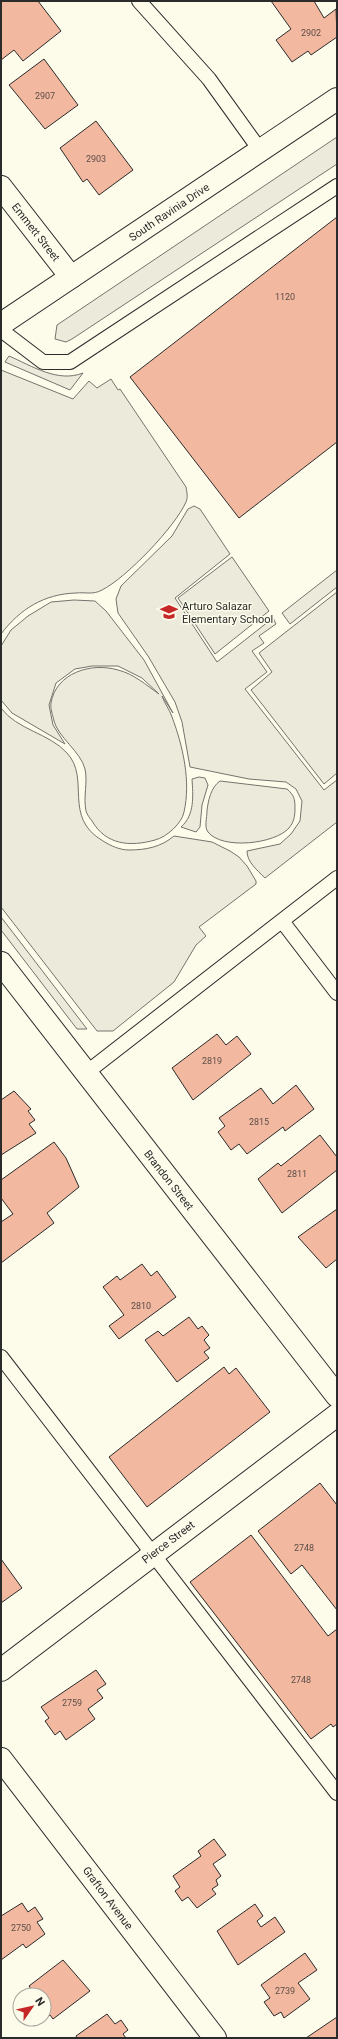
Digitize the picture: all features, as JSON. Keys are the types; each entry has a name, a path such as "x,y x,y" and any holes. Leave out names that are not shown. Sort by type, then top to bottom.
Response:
{"street":[{"name":"South Ravinia Drive","path":"1,324 337,99"},
{"name":"Emmett Street","path":"1,187 71,277"},
{"name":"Brandon Street","path":"1,963 337,1396"},
{"name":"Pierce Street","path":"1,1670 337,1415"},
{"name":"Grafton Avenue","path":"1,1759 215,2038"}],"lane":[{"path":"139,1 209,79 260,150"},
{"path":"1,330 43,362 70,362 337,186"},
{"path":"86,1073 337,878"},
{"path":"282,921 337,993"},
{"path":"1,1357 337,1793"}],"shaded area":[{"path":"337,137 337,164 72,339 66,342 55,339 57,325"},
{"path":"9,356 55,375 74,376 83,373 70,390 5,362"},
{"path":"1,370 73,399 89,381 97,388 111,379 118,390 120,389 186,487 187,497 186,502 172,525 161,538 124,575 112,584 96,592 53,596 34,604 16,617 1,634"},
{"path":"194,506 200,509 230,554 175,598 217,662 273,618 276,624 259,636 264,643 252,651 267,672 245,689 324,790 337,780 337,822 265,878 249,859 247,851 280,844 291,834 300,821 302,801 296,789 286,782 249,779 190,767 182,722 175,702 148,656 118,613 116,599 121,586 172,536 188,509"},
{"path":"232,557 269,611 215,654 178,598"},
{"path":"337,570 337,587 290,624 282,613"},
{"path":"337,592 337,773 324,784 251,690 272,672 259,653"},
{"path":"74,600 95,601 106,611 144,660 173,713 162,696 171,714 180,740 185,764 187,789 186,800 183,816 177,825 169,833 155,840 137,843 119,842 104,835 98,829 86,811 86,774 83,763 56,727 51,707 54,693 60,684 67,677 76,672 97,668 118,670 140,680 159,694 142,678 118,666 92,666 75,669 56,683 49,705 53,725 65,744 12,713 1,700 1,646 11,630 28,616 51,602"},
{"path":"1,708 16,722 60,746 67,753 74,763 77,774 80,809 83,821 91,831 103,841 109,845 129,850 153,847 164,843 174,836 212,842 239,857 247,866 256,881 256,884 199,927 206,936 196,945 174,982 113,1031 97,1031 1,907"},
{"path":"199,777 205,778 208,785 202,805 200,827 196,832 181,827 186,822 191,811 193,798 192,779"},
{"path":"220,781 287,789 293,795 295,802 295,811 291,826 282,834 261,841 236,843 215,838 207,830 207,811 212,790"},
{"path":"1,917 87,1029 77,1029 1,930"}],"building":[{"path":"1,1 38,1 61,31 23,61 14,50 1,60"},
{"path":"271,1 314,1 324,18 336,9 337,37 311,55 308,51 292,62 276,40 291,29"},
{"path":"44,59 78,105 45,129 9,85"},
{"path":"96,121 133,170 99,195 87,179 83,182 60,148"},
{"path":"337,217 337,442 239,518 130,377"},
{"path":"217,1034 226,1045 237,1036 251,1054 193,1100 172,1068"},
{"path":"296,1085 314,1109 285,1131 283,1127 247,1154 239,1144 231,1150 218,1132 225,1126 219,1118 261,1088 273,1104"},
{"path":"14,1091 31,1109 28,1111 35,1120 29,1124 36,1133 1,1155 1,1100"},
{"path":"320,1135 337,1157 337,1170 282,1213 258,1179 278,1163 281,1166"},
{"path":"54,1142 66,1158 79,1187 47,1213 54,1223 1,1263 1,1222 13,1214 1,1198 1,1180"},
{"path":"337,1209 337,1259 326,1268 298,1237"},
{"path":"142,1264 151,1276 157,1271 176,1297 119,1339 109,1326 124,1315 103,1287 117,1276 120,1280"},
{"path":"189,1317 198,1329 202,1326 209,1335 204,1340 210,1348 204,1352 209,1358 177,1382 145,1340 158,1331 163,1336"},
{"path":"224,1367 229,1374 236,1368 270,1412 147,1507 109,1457"},
{"path":"320,1483 337,1505 337,1610 302,1565 291,1574 258,1531"},
{"path":"251,1535 328,1636 337,1629 337,1724 333,1727 331,1724 311,1739 190,1582"},
{"path":"1,1559 22,1588 1,1603"},
{"path":"96,1670 106,1684 97,1690 103,1698 88,1709 95,1719 66,1740 60,1731 55,1735 45,1721 49,1718 41,1707"},
{"path":"214,1839 226,1855 213,1864 221,1876 216,1880 218,1885 212,1889 216,1894 197,1908 188,1897 182,1901 175,1891 180,1887 173,1876 201,1856 198,1851"},
{"path":"22,1903 28,1912 35,1907 43,1919 37,1922 45,1934 26,1948 23,1944 1,1960 1,1916"},
{"path":"255,1904 263,1916 257,1921 261,1927 275,1917 285,1932 238,1965 217,1931"},
{"path":"305,1953 317,1970 298,1983 310,1999 284,2018 281,2012 274,2016 264,2002 270,1998 261,1985"},
{"path":"63,1960 90,1991 53,2019 52,1987 29,1986"},
{"path":"107,2014 115,2024 121,2020 128,2030 123,2034 126,2038 77,2038 76,2036"},
{"path":"337,2017 337,2038 306,2038"}],"place":[{"name":"Arturo Salazar Elementary School","path":"169,612"}]}
